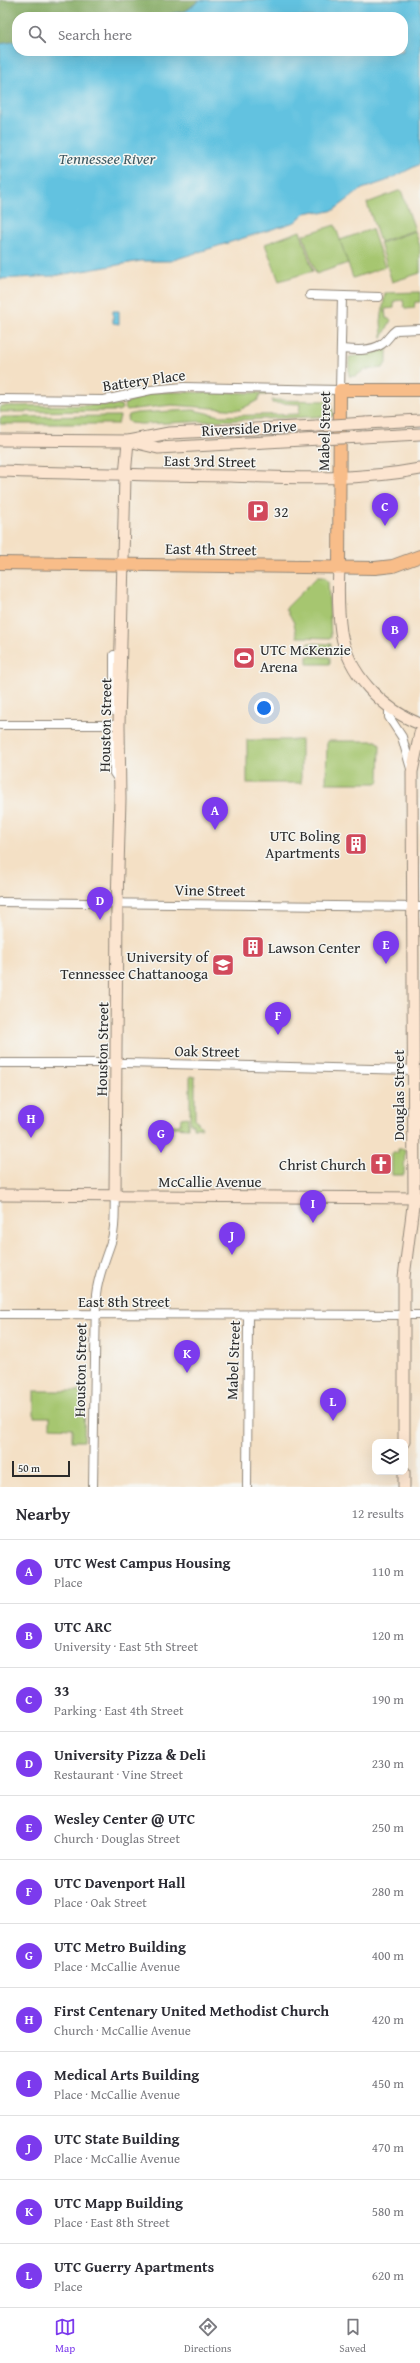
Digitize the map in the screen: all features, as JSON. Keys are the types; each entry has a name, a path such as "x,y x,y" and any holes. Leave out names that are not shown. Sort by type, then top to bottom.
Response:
{"main road":[{"path":"340,390 420,390"},
{"name":"Mabel Street","path":"339,567 340,390"},
{"name":"East 4th Street","path":"0,563 339,567 394,566 420,556"}],"street":[{"path":"310,295 379,297"},
{"name":"Mabel Street","path":"340,390 342,296"},
{"path":"341,349 366,350 375,348 383,344 396,330 420,329"},
{"name":"Battery Place","path":"0,399 104,400 151,390 184,386 340,390"},
{"name":"Riverside Drive","path":"0,440 128,441 169,433 420,420"},
{"name":"Riverside Drive","path":"128,441 158,448 420,434"},
{"name":"Houston Street","path":"93,1487 97,1282 112,1238 115,1217 117,903 120,782 119,725 125,476 128,441"},
{"name":"East 3rd Street","path":"0,471 125,476 339,478 385,475 420,469"},
{"path":"339,567 342,633 350,657 370,690 389,709 420,724"},
{"path":"114,655 114,773 120,782"},
{"name":"Douglas Street","path":"389,709 389,717 402,737 412,772"},
{"path":"0,725 114,725"},
{"name":"Douglas Street","path":"404,1439 404,1277 417,1198 413,1070 417,907 412,772 420,733"},
{"name":"Vine Street","path":"0,902 417,907"},
{"name":"Oak Street","path":"0,1063 116,1063 413,1070"},
{"name":"McCallie Avenue","path":"0,1195 417,1198"},
{"name":"East 8th Street","path":"0,1314 96,1316 248,1315"},
{"name":"Mabel Street","path":"247,1487 248,1315 404,1315"},
{"path":"404,1315 420,1315"},
{"path":"404,1475 404,1487"}],"green space":[{"path":"0,0 200,0 186,11 180,12 12,12 12,42 0,44"},
{"path":"401,190 415,230 380,242 367,203"},
{"path":"335,225 348,263 316,274 303,235"},
{"path":"372,229 385,267 353,278 340,240"},
{"path":"300,231 313,271 279,281 265,244"},
{"path":"415,231 420,246 420,273 392,282 380,243"},
{"path":"420,292 420,302 415,302 414,308 406,309 404,307 403,300 394,301 394,308 385,309 386,318 391,320 382,338 381,321 385,293"},
{"path":"387,347 387,361 383,368 364,370 356,376 349,376 349,357 376,352"},
{"path":"149,393 266,393 266,395 260,395 258,400 240,410 172,405 126,410 124,404"},
{"path":"272,400 330,401 334,416 141,424 130,423 127,420 129,415 136,413 193,410 221,416 299,414 300,404 272,403"},
{"path":"121,405 122,409 118,411 0,412 0,406"},
{"path":"120,416 118,424 0,424 0,418 3,417"},
{"path":"317,577 323,577 328,581 331,638 297,637 294,623 286,608"},
{"path":"308,643 331,644 330,651 308,650"},
{"path":"307,656 330,657 330,664 307,664"},
{"path":"247,740 301,740 301,783 247,783"},
{"path":"327,741 377,741 380,745 379,781 376,783 326,783"},
{"path":"190,1076 195,1077 195,1119 202,1128 193,1128 193,1124 190,1124"},
{"path":"188,1117 188,1128 171,1127 171,1125 180,1125 181,1118"},
{"path":"398,1149 405,1149 404,1175 392,1175 392,1153 398,1153"},
{"path":"34,1391 85,1391 84,1441 72,1441 72,1428 50,1427 50,1417 34,1417"}],"water":[{"name":"Tennessee River","path":"200,0 420,0 420,164 386,181 362,189 334,210 321,213 315,211 305,213 295,222 170,261 141,261 53,276 0,279 0,44 12,42 12,56 408,56 408,12 180,12 186,11"},
{"path":"113,311 119,311 119,324 113,323"}],"place":[{"name":"32","path":"258,511"},
{"name":"33","path":"385,526"},
{"name":"UTC ARC","path":"395,649"},
{"name":"UTC McKenzie Arena","path":"244,658"},
{"name":"UTC West Campus Housing","path":"215,830"},
{"name":"UTC Boling Apartments","path":"356,844"},
{"name":"University Pizza & Deli","path":"100,920"},
{"name":"Lawson Center","path":"253,947"},
{"name":"Wesley Center @ UTC","path":"386,964"},
{"name":"University of Tennessee Chattanooga","path":"223,965"},
{"name":"UTC Davenport Hall","path":"278,1035"},
{"name":"First Centenary United Methodist Church","path":"31,1138"},
{"name":"UTC Metro Building","path":"161,1153"},
{"name":"Christ Church","path":"381,1164"},
{"name":"Medical Arts Building","path":"313,1223"},
{"name":"UTC State Building","path":"232,1255"},
{"name":"UTC Mapp Building","path":"187,1373"},
{"name":"UTC Guerry Apartments","path":"333,1421"}]}
